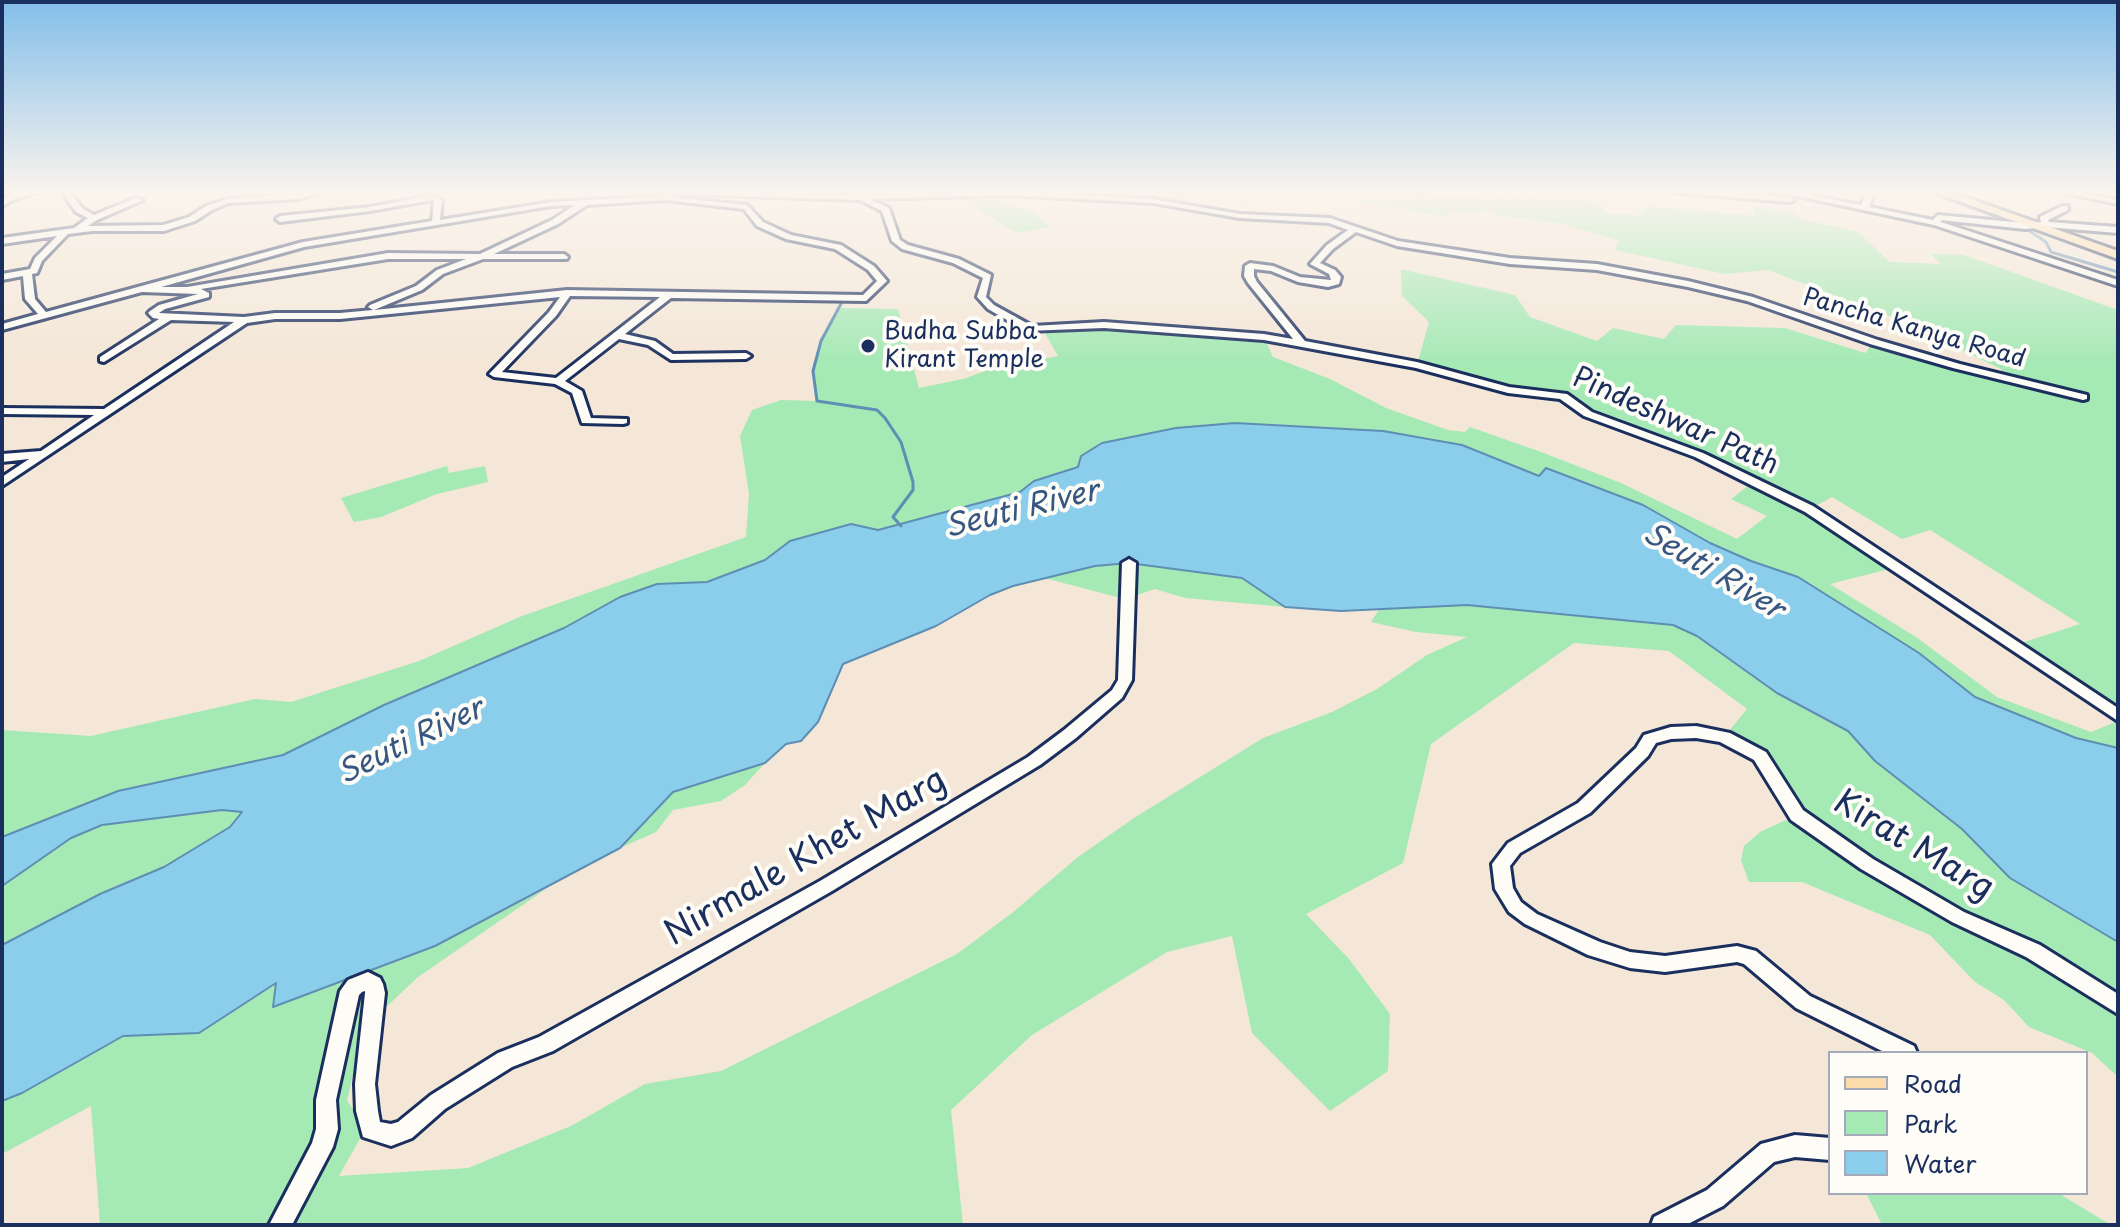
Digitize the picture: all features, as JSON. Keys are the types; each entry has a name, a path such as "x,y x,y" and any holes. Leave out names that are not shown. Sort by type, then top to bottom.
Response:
{"main road":[{"path":"2098,248 2118,255"}],"street":[{"path":"2,277 34,271 38,260 49,248"},
{"path":"2,327 291,248"},
{"path":"354,314 419,288 440,272 499,248"},
{"path":"184,290 206,295 162,307 153,313 244,320 354,314 567,293 866,298 882,281 871,268 840,248"},
{"name":"Pindeshwar Path","path":"910,248 982,272 989,281 983,298 1030,329 1104,325 1300,342 1417,365 1508,390 1563,396 1588,414 1699,455 1809,509 2118,716"},
{"path":"1300,342 1253,283 1249,276 1250,266 1262,266 1307,281 1336,282 1332,272 1314,264 1329,248"},
{"name":"Pancha Kanya Road","path":"1431,248 1510,261 1597,267 1688,284 1750,299 1929,358 2083,397"},
{"path":"2018,248 2118,283"},
{"path":"138,289 184,290 388,256 564,257"},
{"path":"27,274 30,299 43,314"},
{"path":"567,293 553,314 494,374 558,381 577,391 586,421 623,421"},
{"path":"558,381 670,294"},
{"path":"104,359 170,316"},
{"path":"2,482 244,320"},
{"path":"616,335 651,343 671,357 746,356"},
{"path":"2,420 8,412 106,412"},
{"path":"2,458 46,454"},
{"name":"Nirmale Khet Marg","path":"280,1225 322,1147 327,1129 326,1100 350,991 361,982 373,984 375,993 365,1084 371,1130 391,1135 404,1131 460,1087 505,1060 546,1044 826,886 1034,761 1070,734 1117,694 1125,680 1129,563"},
{"name":"Kirat Marg","path":"1903,1051 1803,1002 1749,957 1737,954 1665,964 1630,960 1595,949 1531,919 1515,907 1504,889 1501,864 1514,848 1584,808 1642,752 1650,739 1671,733 1696,732 1724,737 1760,756 1797,815 1867,864 1958,917 2033,951 2118,1005"},
{"path":"1662,1225 1715,1198 1769,1152 1795,1146 1828,1149"}],"green space":[{"path":"1875,248 1890,262 1941,264 1931,254 1964,255 2118,310 2118,716 2012,646 2080,624 1930,530 1902,539 1832,497 1810,509 1897,567 1830,584 1916,637 1997,697 2091,732 2118,721 2118,748 2076,738 1975,697 1919,653 1798,577 1751,561 1546,468 1540,476 1434,439 1383,431 1235,423 1176,428 1102,443 1081,456 1078,467 1034,481 1021,492 878,530 850,524 790,541 765,560 707,582 657,584 620,597 564,628 384,705 283,755 118,791 2,837 2,730 91,736 255,699 291,702 419,661 522,616 746,537 749,494 740,436 752,410 781,400 817,401 813,371 821,341 839,308 898,309 919,388 1058,356 1042,328 1080,326 1264,337 1273,357 1330,379 1386,408 1448,430 1465,432 1470,427 1541,452 1621,483 1737,539 1767,516 1731,499 1753,482 1699,455 1588,414 1563,396 1529,393 1417,365 1429,322 1402,296 1401,269 1515,295 1530,317 1597,341 1613,328 1664,339 1676,325 1785,328 1865,353 1874,342 2002,376 2001,369 1905,322 1768,270 1724,274 1615,250"},
{"path":"447,466 449,473 485,466 488,482 437,494 381,517 354,522 341,498"},
{"path":"1129,563 1242,578 1285,607 1185,598 1155,589 1125,599 1044,578 1095,566"},
{"path":"1467,605 1673,625 1697,636 1777,693 1848,731 1875,761 2084,920 2118,942 2118,1077 2092,1053 2029,1027 2004,1000 1975,982 1930,935 1802,882 1749,882 1741,860 1744,846 1760,832 1797,815 1760,756 1724,737 1747,709 1669,651 1574,643 1431,744 1403,863 1306,914 1349,959 1390,1014 1388,1071 1330,1111 1252,1033 1232,936 1167,952 1032,1035 951,1110 963,1225 100,1225 91,1106 2,1154 2,1101 22,1093 123,1036 199,1033 278,983 274,1007 435,946 546,889 418,977 383,1010 355,1066 347,1101 367,1126 339,1176 468,1168 571,1126 645,1084 721,1071 957,954 1012,913 1078,857 1134,818 1263,738 1332,712 1377,689 1427,655 1467,637 1416,632 1371,622 1380,608"},
{"path":"765,763 745,785 721,801 673,810 656,832 620,848 673,792"},
{"path":"236,809 242,812 231,827 164,867 100,894 2,945 2,886 71,838 102,825"},
{"path":"1867,1195 2061,1195 2111,1225 1882,1225"}],"water":[{"name":"Seuti River","path":"1235,423 1383,431 1462,445 1539,476 1546,468 1643,505 1710,543 1798,577 1919,653 1975,697 2076,738 2118,748 2118,942 2010,878 1962,829 1875,761 1848,731 1777,693 1697,636 1673,625 1467,605 1341,611 1285,607 1242,578 1129,563 1095,566 1013,586 990,595 936,626 843,664 818,722 801,741 786,744 765,763 673,792 620,848 435,946 273,1007 276,983 199,1033 123,1036 22,1093 2,1101 2,945 100,894 164,867 230,827 242,812 222,810 102,825 71,838 2,886 2,837 118,791 283,755 384,705 564,628 620,597 657,584 707,582 765,560 790,541 851,524 878,530 1020,492 1034,481 1078,467 1081,456 1102,443 1176,428"}],"waterway":[{"path":"2049,248 2051,252 2118,272"},
{"path":"843,300 821,341 813,371 817,401 877,410 885,418 901,442 913,482 913,490 893,517 901,526"}],"place":[{"name":"Budha Subba Kirant Temple","path":"868,346"}]}
